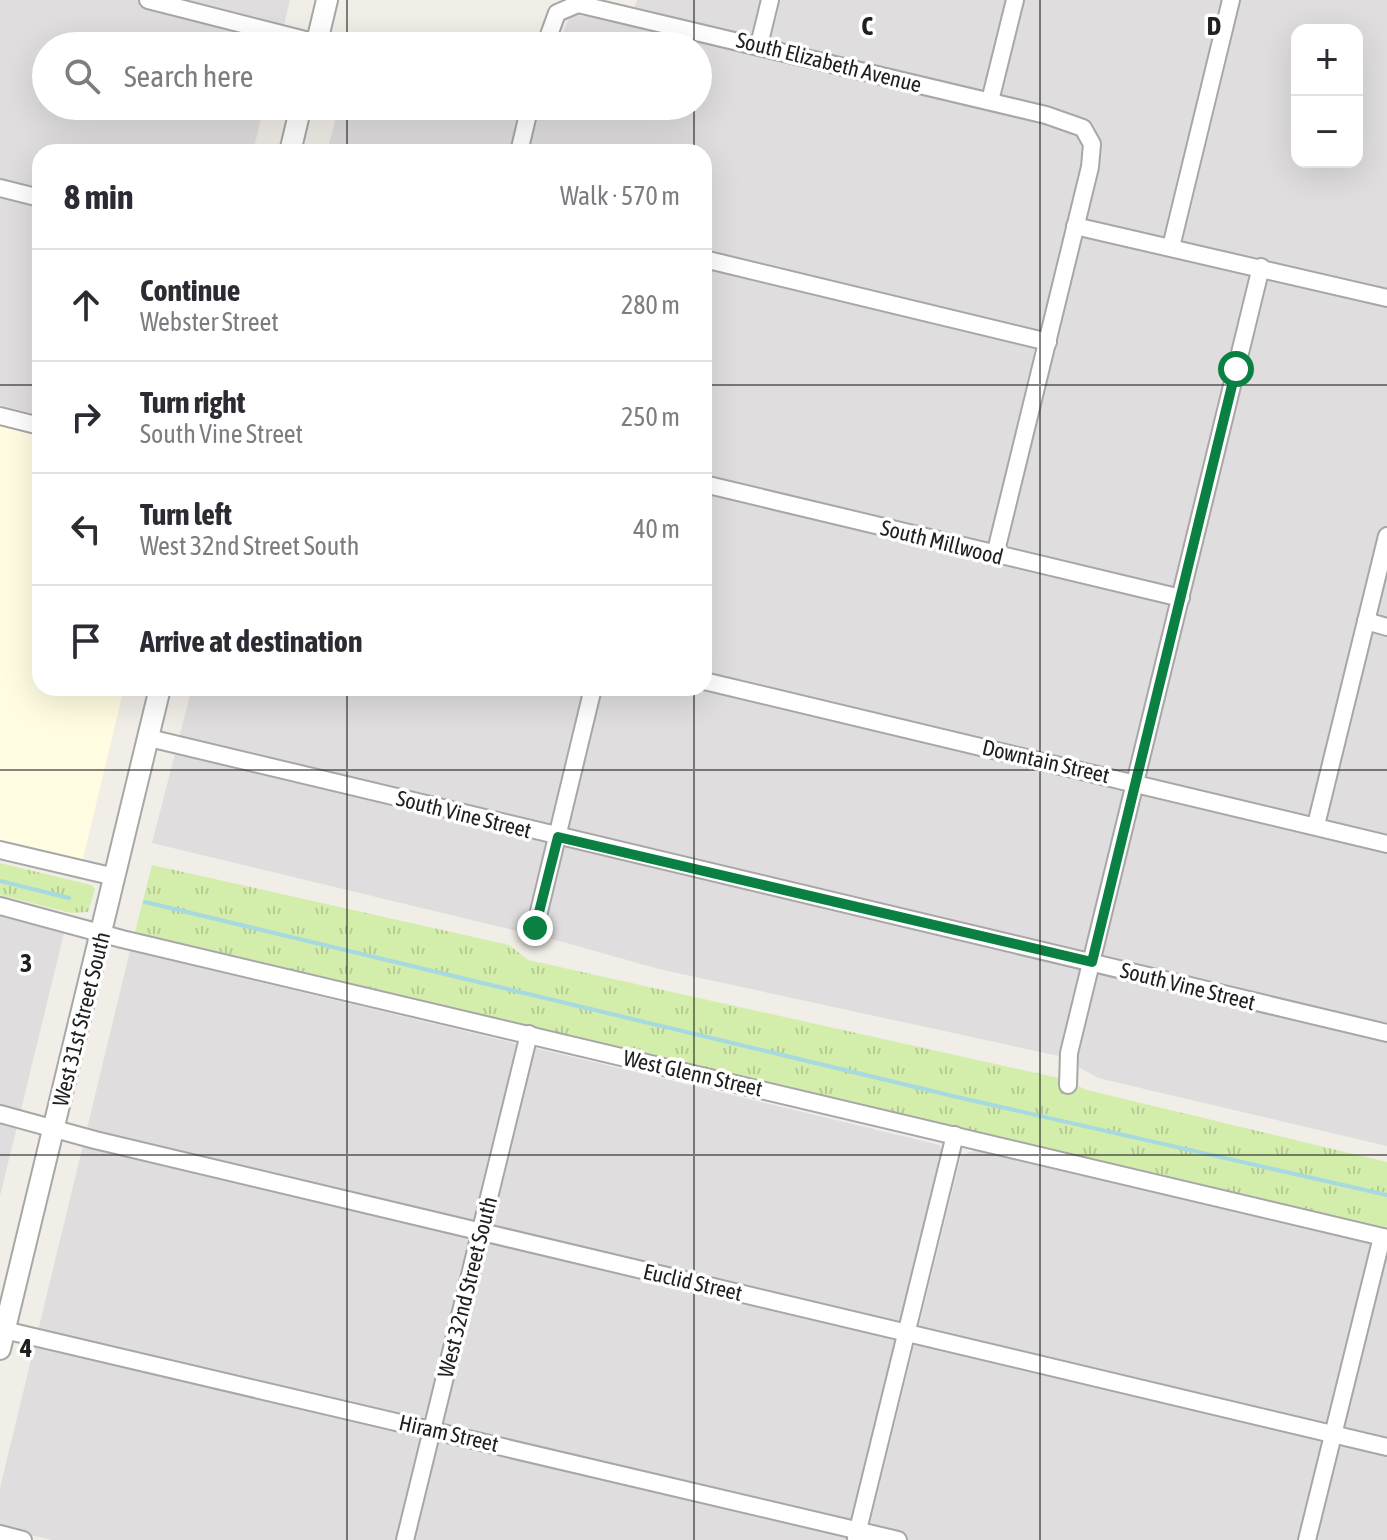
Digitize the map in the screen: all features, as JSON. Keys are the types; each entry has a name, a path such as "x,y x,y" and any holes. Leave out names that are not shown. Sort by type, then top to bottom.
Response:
{"street":[{"path":"148,0 271,32"},
{"path":"320,32 327,0"},
{"path":"759,45 770,0"},
{"path":"990,101 1015,0"},
{"path":"1171,247 1231,0"},
{"name":"South Elizabeth Avenue","path":"549,32 552,21 565,7 578,4 702,32"},
{"name":"South Elizabeth Avenue","path":"712,34 1074,122 1087,135 1092,154 1075,226"},
{"path":"292,144 298,120"},
{"path":"521,144 527,120"},
{"path":"0,188 32,196"},
{"path":"995,555 1075,226 1387,298"},
{"path":"712,261 1048,342"},
{"path":"1068,1085 1069,1053 1261,267"},
{"path":"0,416 32,424"},
{"name":"South Millwood","path":"712,486 1181,598"},
{"path":"1316,825 1387,536"},
{"path":"1366,621 1387,627"},
{"name":"Downtain Street","path":"712,683 1387,844"},
{"name":"West 31st Street South","path":"2,1336 158,696"},
{"path":"535,928 591,696"},
{"name":"South Vine Street","path":"149,738 1387,1033"},
{"path":"8,852 115,877"},
{"name":"West Glenn Street","path":"0,906 1384,1237"},
{"name":"West 32nd Street South","path":"405,1540 529,1034"},
{"name":"Euclid Street","path":"0,1114 480,1232 1387,1447"},
{"path":"856,1535 955,1135"},
{"path":"1307,1540 1384,1237"},
{"name":"Hiram Street","path":"2,1336 432,1430 856,1535 898,1540"},
{"path":"0,1534 23,1540"}],"shaded area":[{"path":"0,0 290,0 282,32 32,32 32,120 261,120 255,144 32,144 32,413 0,405"},
{"path":"637,0 1387,0 1387,1146 1098,1078 1059,1056 659,969 563,942 152,843 190,696 712,696 712,144 329,144 335,120 712,120 712,32 563,32 571,14 630,23"},
{"path":"0,425 32,433 32,696 122,696 82,863 0,844"},
{"path":"0,913 65,929 0,1196"},
{"path":"130,951 940,1145 942,1151 846,1540 52,1540 0,1528 0,1488"},
{"path":"975,1150 1387,1248 1387,1540 866,1540 961,1156"}],"green space":[{"path":"0,863 91,885 95,889 88,912 71,913 0,895"},
{"path":"152,865 509,945 528,960 1059,1078 1087,1090 1387,1162 1387,1230 135,932"}],"waterway":[{"path":"0,881 69,898"},
{"path":"145,902 957,1097 1387,1195"}],"route":[{"path":"535,928 558,837 1092,962 1236,369"}]}
